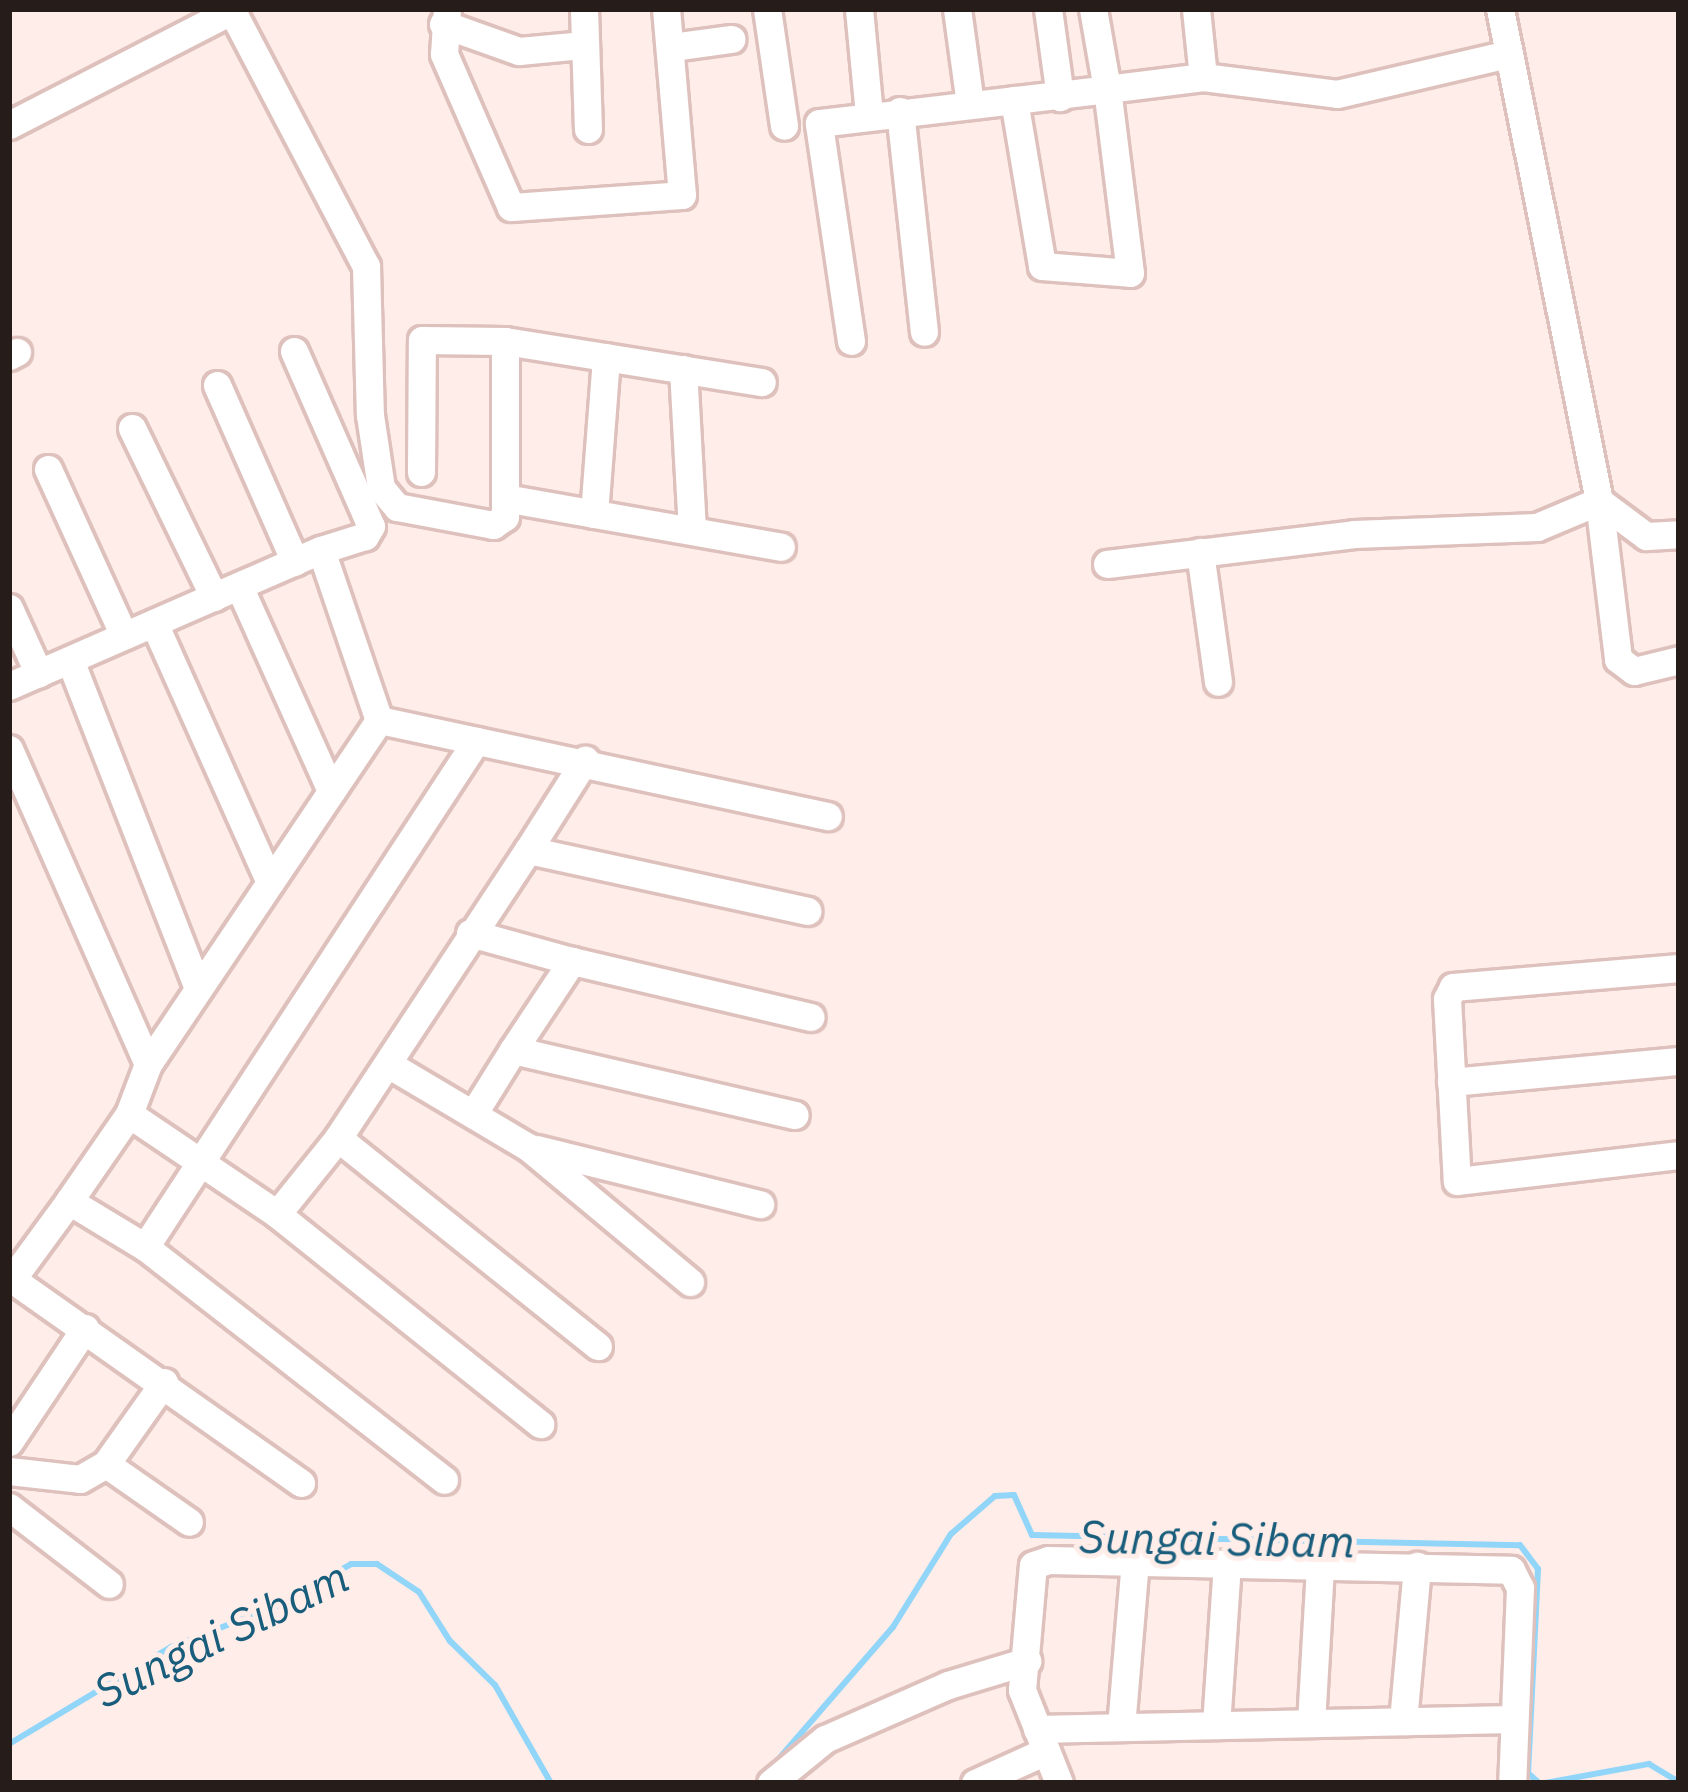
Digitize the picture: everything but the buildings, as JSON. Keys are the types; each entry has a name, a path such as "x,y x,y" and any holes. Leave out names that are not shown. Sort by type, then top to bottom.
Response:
{"street":[{"path":"584,9 588,129"},
{"path":"582,45 519,51 445,16 444,54 502,202 511,206 682,196 666,9"},
{"path":"767,9 784,126"},
{"path":"860,9 869,115"},
{"path":"957,9 970,104"},
{"path":"1048,9 1060,97"},
{"path":"1014,100 1042,266 1130,273 1093,9"},
{"path":"1196,9 1203,77"},
{"path":"1500,9 1599,501 1618,659 1634,671 1679,660"},
{"path":"9,125 234,10 366,266 370,415 385,495 405,511 493,525 510,499 506,341"},
{"path":"672,47 731,39"},
{"path":"851,340 818,123 1203,77 1337,94 1507,54"},
{"path":"900,111 924,332"},
{"path":"421,472 422,340 506,341 762,382"},
{"path":"9,686 308,556 365,536 370,526 294,351"},
{"path":"594,514 606,357"},
{"path":"683,369 692,529"},
{"path":"217,385 308,556 379,720"},
{"path":"132,428 331,790"},
{"path":"48,469 124,636"},
{"path":"510,499 781,547"},
{"path":"1599,501 1646,536 1679,533"},
{"path":"1107,564 1395,531 1537,527 1599,501"},
{"path":"1200,552 1218,682"},
{"path":"9,608 39,674"},
{"path":"154,623 270,882"},
{"path":"70,660 198,989"},
{"path":"379,720 585,760 828,816"},
{"path":"301,1483 164,1382 11,1281 129,1114 148,1064 379,720"},
{"path":"145,1247 476,741"},
{"path":"9,748 148,1064"},
{"path":"277,1214 338,1138 585,760"},
{"path":"528,850 807,911"},
{"path":"470,933 572,962 811,1017"},
{"path":"475,1112 572,962"},
{"path":"1679,968 1454,987 1447,999 1457,1181 1679,1155"},
{"path":"513,1050 795,1115"},
{"path":"1451,1082 1679,1061"},
{"path":"388,1064 475,1112 528,1148 690,1282"},
{"path":"129,1114 277,1214 541,1424"},
{"path":"338,1138 598,1346"},
{"path":"528,1148 760,1204"},
{"path":"69,1201 145,1247 444,1480"},
{"path":"9,1442 85,1328"},
{"path":"9,1471 80,1479 106,1464 164,1382"},
{"path":"106,1464 189,1522"},
{"path":"9,1507 109,1584"},
{"path":"1121,1727 1135,1562"},
{"path":"1059,1783 1022,1690 1033,1565 1135,1562 1510,1570 1520,1588 1511,1718 1512,1783"},
{"path":"1216,1725 1227,1563"},
{"path":"1311,1723 1320,1565"},
{"path":"1403,1721 1418,1566"},
{"path":"771,1783 825,1739 948,1684 1027,1661"},
{"path":"975,1783 1042,1740 1121,1727 1511,1718"}],"waterway":[{"name":"Sungai Sibam","path":"776,1762 893,1627 951,1534 995,1496 1014,1495 1032,1535 1520,1545 1538,1569 1528,1773 1539,1783"},
{"name":"Sungai Sibam","path":"9,1744 171,1647 276,1606 351,1564 377,1564 419,1592 450,1641 495,1685 551,1783"},
{"name":"Sungai Sibam","path":"1545,1783 1649,1764 1679,1782"}]}
